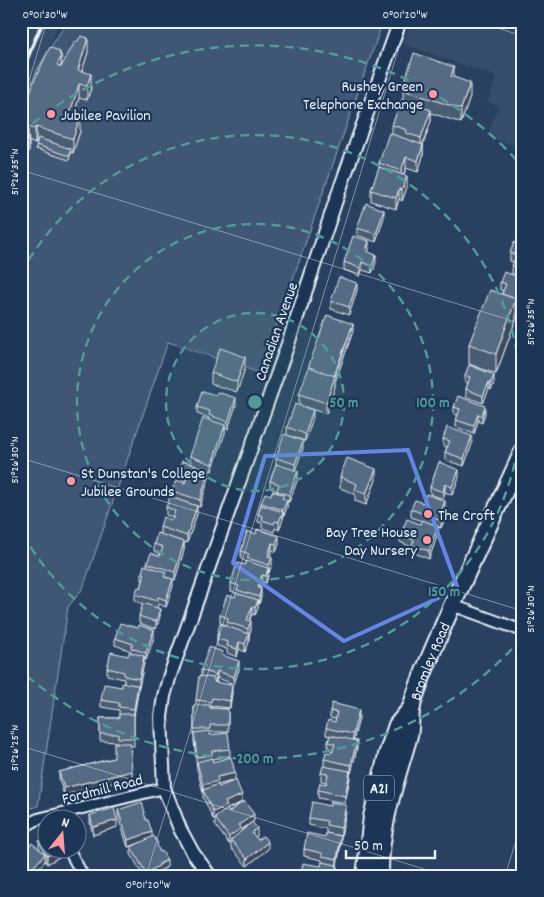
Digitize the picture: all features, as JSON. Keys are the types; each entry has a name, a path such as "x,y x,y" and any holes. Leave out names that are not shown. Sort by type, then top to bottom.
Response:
{"highway":[{"name":"Bromley Road","path":"380,876 388,812 411,730 412,707 430,656 452,605 523,451"},
{"name":"Bromley Road","path":"365,876 372,817 387,755 397,724 412,707"}],"street":[{"name":"Canadian Avenue","path":"210,876 193,853 180,829 164,788 161,717 164,696 286,352 361,129 400,21"},
{"path":"452,605 523,631"},
{"name":"Fordmill Road","path":"83,810 164,788"},
{"name":"Fordmill Road","path":"21,830 38,819"},
{"path":"74,860 83,876"}],"highlighted area":[{"path":"408,450 458,589 344,641 233,563 265,456"}],"shaded area":[{"path":"21,21 60,21 21,106"},
{"name":"St Dunstan's College Jubilee Grounds","path":"67,21 383,21 260,373 168,342 83,588 68,607 38,806 28,809 21,814 21,106 38,68"},
{"path":"411,21 523,21 523,149 487,136 498,106 488,102 496,77 404,44"}],"building":[{"name":"Jubilee Pavilion","path":"81,36 88,38 78,70 91,74 87,86 79,84 70,113 80,117 73,139 36,127 35,129 28,127 25,135 29,137 27,141 21,139 21,113 23,114 34,81 50,47 60,52 61,57 57,65 61,67 75,42"},
{"path":"414,53 454,67 451,76 470,83 461,109 403,90"},
{"path":"401,100 431,110 421,138 406,133 407,130 392,125"},
{"path":"389,133 423,145 418,161 406,157 401,171 379,163"},
{"path":"38,138 71,149 69,156 36,145"},
{"path":"379,167 407,176 402,190 399,189 396,198 371,190"},
{"path":"366,203 384,210 376,234 357,228"},
{"path":"353,236 369,241 366,251 376,255 372,266 362,262 360,268 344,262"},
{"path":"514,242 523,246 523,270 512,266 516,255 510,253"},
{"path":"504,272 523,278 523,292 519,302 502,294 506,284 500,282"},
{"path":"339,277 357,283 349,307 331,301"},
{"path":"490,290 516,299 496,354 469,344"},
{"path":"327,315 353,324 334,376 308,368"},
{"path":"220,348 245,357 237,382 211,373"},
{"path":"469,365 494,375 483,396 466,389 470,377 465,375"},
{"path":"309,367 335,376 326,403 299,394"},
{"path":"202,391 216,395 217,392 236,398 228,422 209,415 210,411 197,407"},
{"path":"458,396 485,406 482,416 478,414 474,426 456,420 460,409 454,407"},
{"path":"295,404 313,410 305,434 287,427"},
{"path":"203,418 225,425 212,464 190,456"},
{"path":"447,427 472,436 464,459 445,452 450,441 443,439"},
{"path":"284,434 303,441 295,464 276,458"},
{"path":"347,458 376,469 366,494 355,490 357,484 340,477"},
{"path":"182,461 209,470 200,500 172,491 176,480 185,483 188,474 179,471"},
{"path":"439,462 459,470 452,487 445,484 443,492 430,487"},
{"path":"276,464 298,471 289,495 277,491 279,484 270,481"},
{"path":"272,491 284,495 282,498 287,500 283,510 261,503 265,493 271,495"},
{"path":"426,494 445,501 441,511 444,513 441,521 411,509 415,500 423,503"},
{"path":"170,497 197,506 187,536 160,527 163,517 172,520 175,511 166,507"},
{"path":"261,505 283,512 279,522 275,521 274,524 262,520 263,516 258,514"},
{"path":"407,519 420,524 422,520 438,526 429,551 412,545 414,540 400,535"},
{"path":"257,529 279,536 276,544 272,543 268,556 272,558 269,565 247,558 249,554 241,551 247,531 256,534"},
{"path":"157,533 184,542 175,572 147,563 151,553 160,556 163,547 154,544"},
{"path":"247,561 268,568 266,576 262,575 258,588 261,589 259,597 237,590 239,586 231,583 237,563 245,565"},
{"path":"144,565 166,572 164,577 173,579 166,600 158,597 157,601 135,594 138,587 141,588 145,574 142,573"},
{"path":"236,593 258,600 255,608 252,607 247,620 251,621 248,629 227,622 228,618 220,615 227,595 235,597"},
{"path":"143,603 160,609 156,622 139,616"},
{"path":"120,623 138,628 139,625 154,630 146,653 131,648 133,644 115,638"},
{"path":"220,624 249,634 245,644 239,642 237,649 227,646 228,642 217,639"},
{"path":"209,647 223,652 222,655 239,661 234,677 217,671 216,675 201,670"},
{"path":"111,652 128,656 129,652 144,656 139,679 124,676 124,672 107,668"},
{"path":"199,676 214,678 214,682 232,685 230,701 212,698 211,702 196,700"},
{"path":"122,683 138,685 134,709 119,707 119,703 101,700 104,684 122,687"},
{"path":"332,703 359,710 353,734 326,728 328,720 335,722 337,712 330,711"},
{"path":"194,705 210,705 210,708 228,709 228,725 210,725 210,729 194,729"},
{"path":"119,714 134,714 134,738 118,738 118,734 100,734 100,718 119,718"},
{"path":"209,731 210,735 228,733 230,749 212,751 212,755 197,757 194,733"},
{"path":"330,735 357,741 351,765 324,759 326,752 332,753 335,744 328,742"},
{"path":"114,743 130,743 132,771 64,788 59,772 114,758"},
{"path":"231,757 235,773 217,777 218,781 203,785 197,762 212,758 213,762"},
{"path":"323,766 350,771 345,796 318,790 320,783 326,784 328,774 321,773"},
{"path":"236,780 242,795 225,802 227,806 213,812 203,790 218,784 219,787"},
{"path":"244,801 254,814 239,825 241,828 229,837 215,818 227,809 229,812"},
{"path":"142,802 146,820 148,820 152,832 128,840 118,810"},
{"path":"312,802 330,806 331,802 346,805 341,828 326,825 327,821 309,818"},
{"path":"114,808 117,820 93,827 90,815"},
{"path":"252,822 257,828 252,833 258,840 263,836 268,842 247,859 231,840"},
{"path":"307,833 325,837 326,833 341,836 337,859 304,849"},
{"path":"154,836 160,852 162,851 167,860 146,873 131,847"},
{"path":"32,843 38,848 38,860 40,860 30,871 21,863 21,855"},
{"path":"322,862 337,865 335,876 300,876 303,863 321,866"},
{"path":"21,865 30,873 27,876 21,876"}],"railway":[{"path":"21,73 43,21"}],"place":[{"name":"Rushey Green Telephone Exchange","path":"433,94"},
{"name":"Jubilee Pavilion","path":"51,114"},
{"name":"St Dunstan's College Jubilee Grounds","path":"71,481"},
{"name":"The Croft","path":"428,514"},
{"name":"Bay Tree House Day Nursery","path":"427,540"}]}
